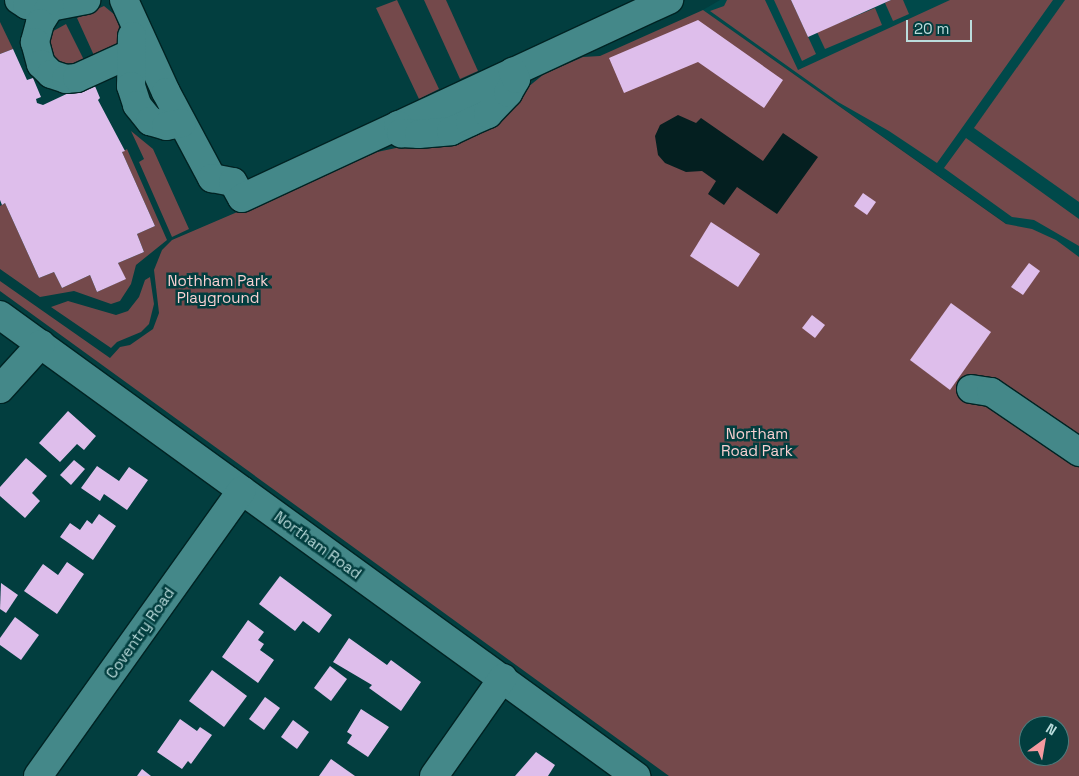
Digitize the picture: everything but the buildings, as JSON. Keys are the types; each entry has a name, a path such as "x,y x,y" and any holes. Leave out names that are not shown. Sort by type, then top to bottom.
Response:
{"street":[{"path":"19,0 27,5 50,7 86,0"},
{"path":"124,0 134,25 182,123 212,178 233,182 242,198 669,0"},
{"path":"50,7 40,23 35,42 41,64 51,74 66,80 77,78 130,54"},
{"path":"134,25 130,54 131,86 150,121 166,126 182,123"},
{"name":"Northam Road","path":"0,315 636,776"},
{"path":"0,389 41,344"},
{"path":"971,389 991,392 1079,452"},
{"name":"Coventry Road","path":"38,776 242,490"},
{"path":"434,776 503,678"}],"shaded area":[{"path":"720,0 1079,0 1079,275 703,10"},
{"path":"678,115 696,123 701,118 763,161 783,133 818,157 777,214 737,187 724,205 708,194 716,181 702,171 686,172 665,163 658,155 655,136 660,125"}],"green space":[{"path":"397,0 439,89 419,99 376,8"},
{"path":"424,0 446,0 478,71 460,79"},
{"path":"727,0 765,0 798,70 950,0 1053,0 937,163 889,131 838,102 710,11 724,6"},
{"path":"774,0 791,0 816,54 802,61"},
{"path":"891,0 903,0 909,14 893,21 885,3"},
{"path":"1065,0 1079,0 1079,202 974,128"},
{"path":"104,6 115,15 119,26 118,41 113,56 97,62 77,18"},
{"path":"875,8 882,25 825,49 817,32"},
{"name":"Northam Road Park","path":"703,10 1006,224 1032,229 1056,240 1079,257 1079,776 669,776 0,291 0,281 110,358 120,347 130,345 153,329 159,313 154,270 162,250 172,240 377,152 415,144 517,96 544,74 583,57 600,56"},
{"path":"0,22 13,49 0,54"},
{"path":"66,24 88,68 72,74 51,61 46,35"},
{"path":"131,131 153,149 189,229 172,237 139,162 144,159"},
{"path":"966,138 1079,219 1079,246 1034,220 1012,217 944,168"},
{"path":"127,149 167,240 136,265 131,284 120,301 111,304 74,291 40,297 0,269 0,206 5,203 39,278 54,272 62,288 90,275 97,292 125,279 118,263 144,252 137,234 155,226 122,152"},
{"path":"150,277 154,304 149,324 141,332 117,342 111,348 51,307 68,301 116,315 128,311 139,297 145,280"}],"park label":[{"name":"Nothham Park Playground","path":"218,288"}]}
